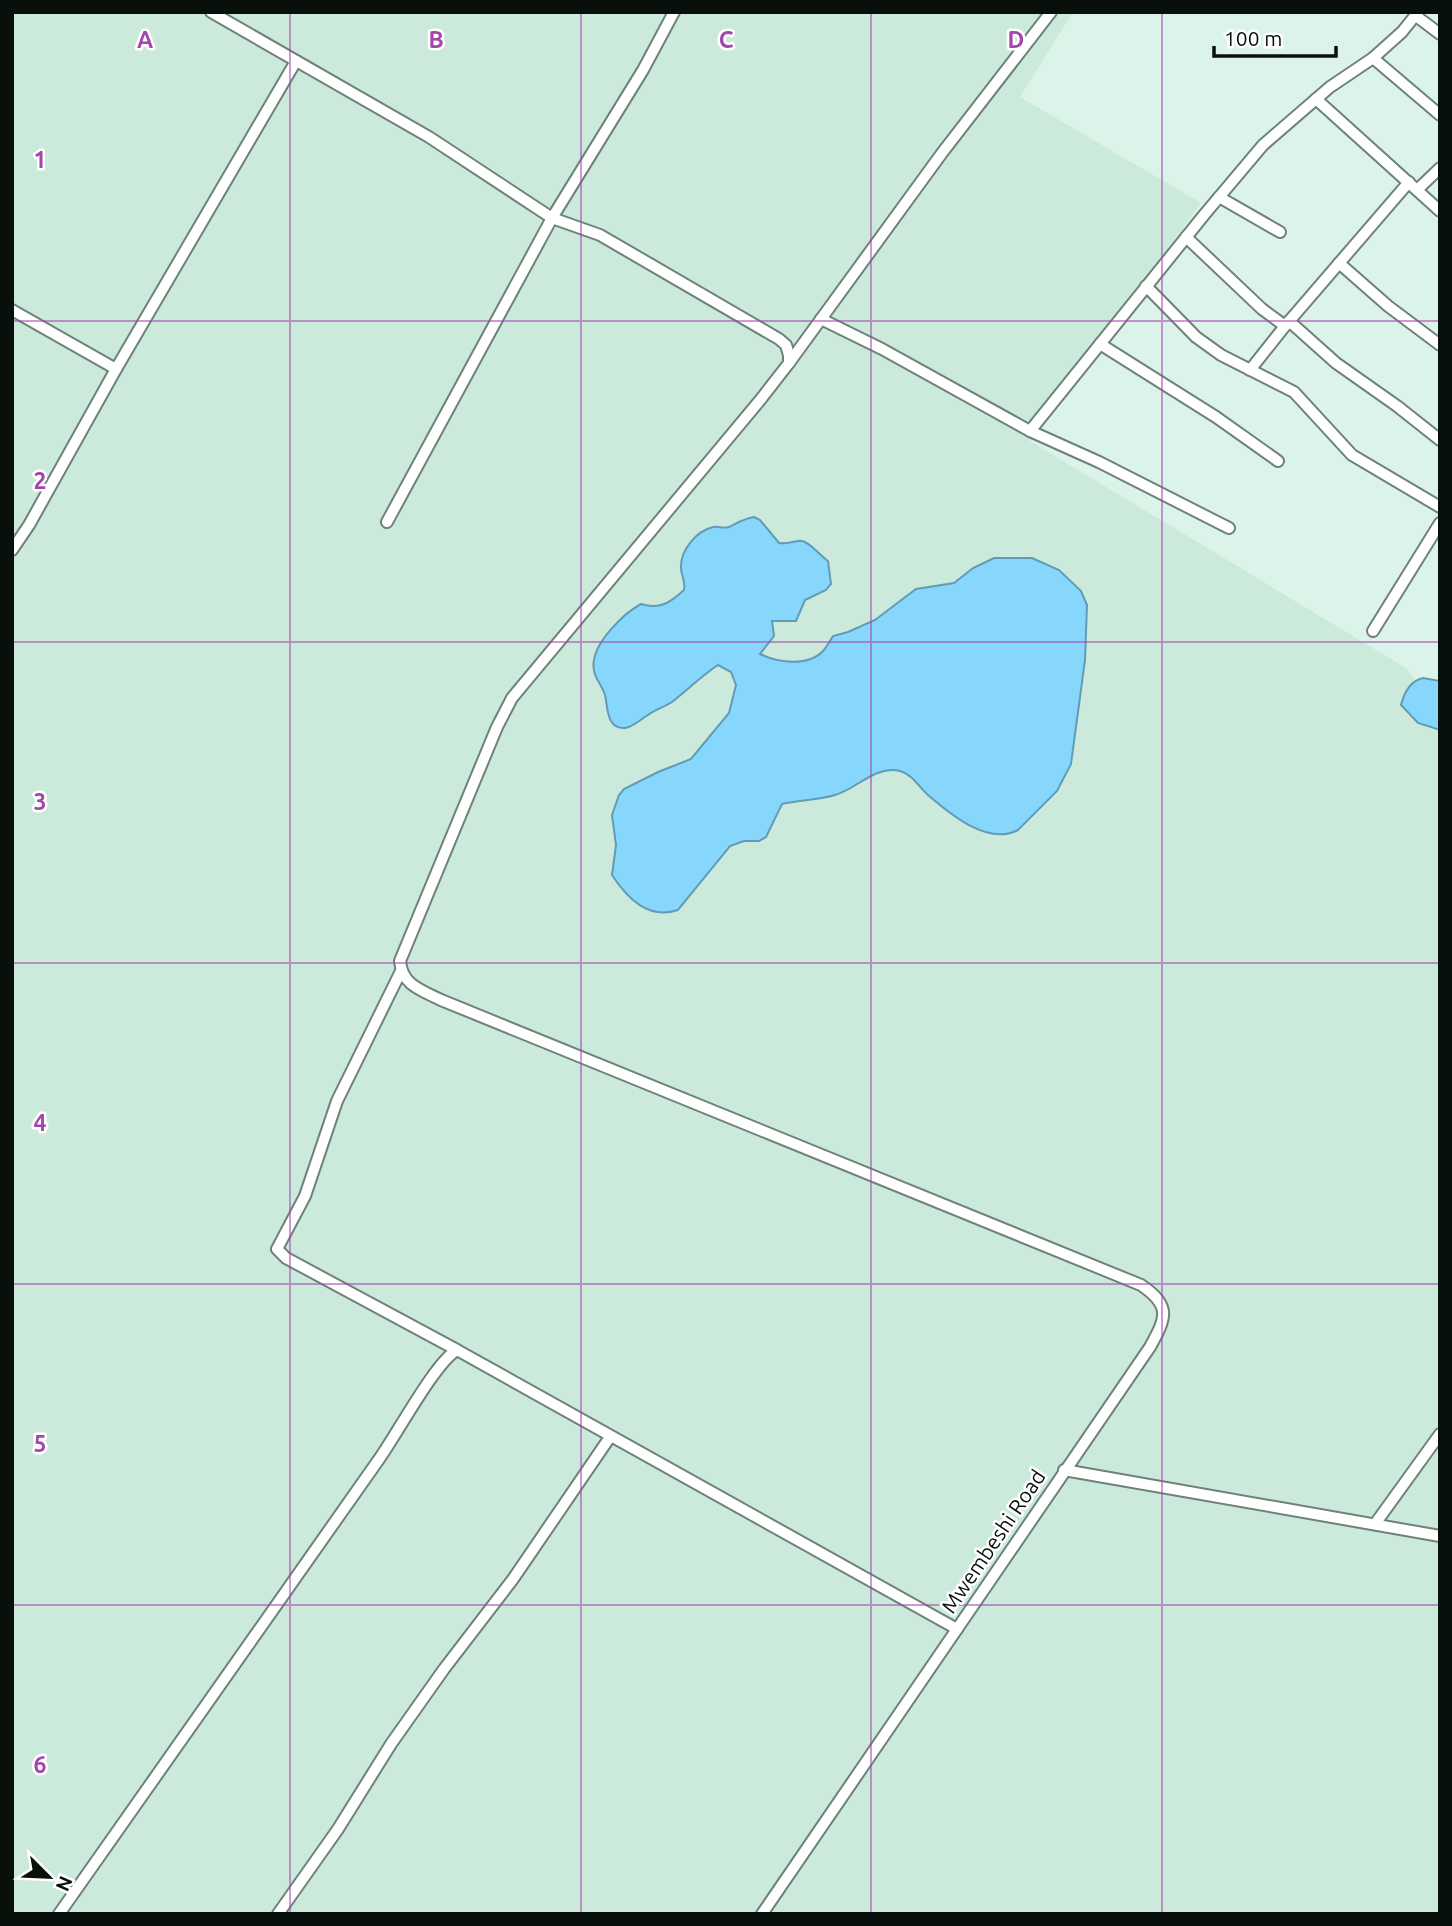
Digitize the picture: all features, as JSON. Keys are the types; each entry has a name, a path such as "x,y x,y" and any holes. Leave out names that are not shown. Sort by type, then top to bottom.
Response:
{"street":[{"path":"211,12 429,137 552,218 600,235 779,339 786,345 789,363"},
{"path":"387,522 552,218 643,70 674,12"},
{"path":"1051,12 942,153 789,363 673,507 512,698 497,727 400,961 401,971 409,984 441,1000 1141,1285 1154,1294 1164,1312 1162,1326 1064,1470"},
{"path":"1030,431 1263,145 1330,87 1373,58 1417,14 1440,34"},
{"path":"1373,58 1440,115"},
{"path":"12,550 29,525 116,369 296,61"},
{"path":"1317,99 1440,211"},
{"path":"1251,370 1287,323 1339,264 1414,186 1440,167"},
{"path":"1219,197 1280,232"},
{"path":"1186,237 1262,309 1287,323 1440,440"},
{"path":"1339,264 1388,306 1440,345"},
{"path":"1146,286 1196,337 1221,355 1294,392 1352,455 1440,507"},
{"path":"12,310 116,369"},
{"path":"821,318 1030,431 1099,462 1229,528"},
{"path":"1100,344 1216,417 1278,461"},
{"path":"1373,631 1440,523"},
{"path":"401,971 337,1101 305,1196 277,1250 286,1258 552,1402 610,1437 957,1629"},
{"path":"59,1914 380,1459 436,1373 450,1354 457,1350"},
{"path":"1375,1524 1440,1434"},
{"path":"278,1914 338,1829 391,1744 513,1579 610,1437"},
{"name":"Mwembeshi Road","path":"762,1914 1064,1470 1440,1536"}],"shaded area":[{"path":"12,12 1073,12 1020,97 1201,203 1030,441 1406,668 1440,712 1440,1914 12,1914"}],"water":[{"path":"754,517 760,520 779,543 806,542 828,561 831,584 826,590 805,600 796,621 772,621 774,636 760,654 775,660 793,662 810,659 824,650 833,636 875,620 916,589 954,583 973,568 994,558 1032,558 1059,570 1081,591 1087,605 1085,660 1071,764 1057,791 1018,830 994,834 970,826 947,811 904,773 882,771 835,795 782,804 766,837 759,841 744,841 730,846 678,910 657,912 648,909 624,892 612,875 616,845 612,815 619,795 624,789 658,772 691,759 729,713 736,685 731,672 718,665 672,702 631,726 619,727 611,721 605,695 595,675 593,665 596,652 612,628 634,608 641,604 665,604 684,590 681,562 695,537 707,529 727,528"},
{"path":"1423,678 1440,681 1440,730 1418,723 1401,705 1408,688"}]}
